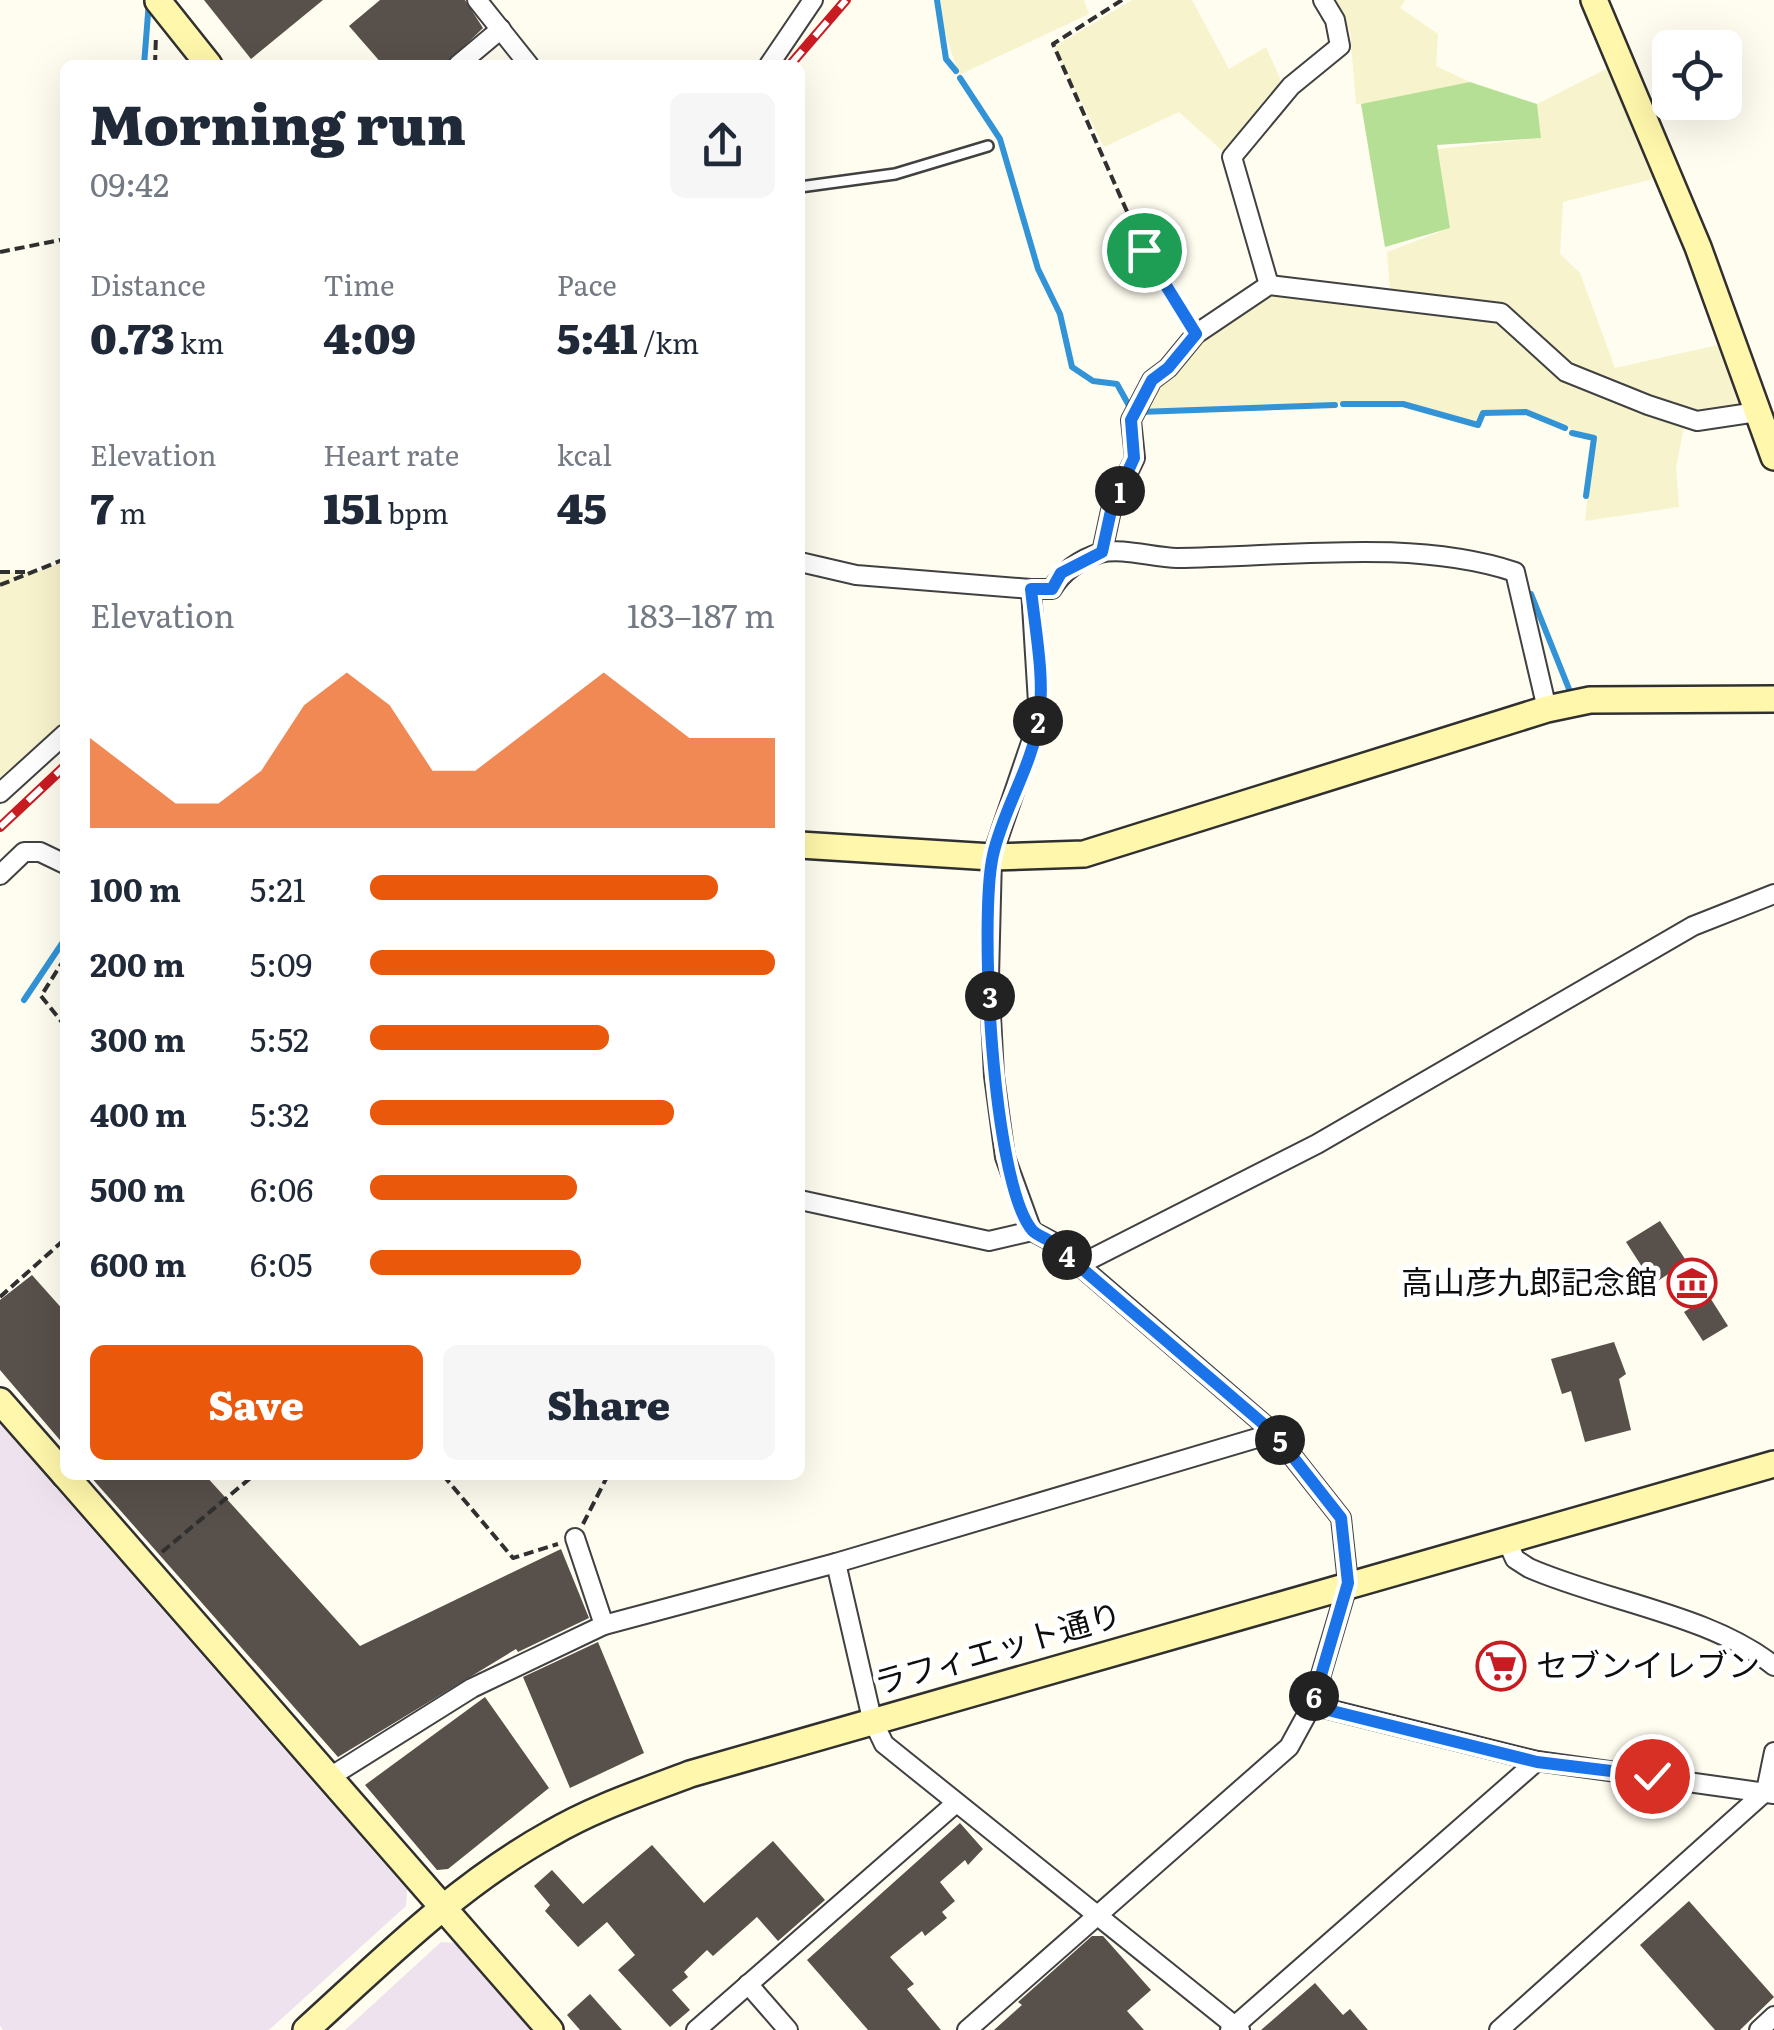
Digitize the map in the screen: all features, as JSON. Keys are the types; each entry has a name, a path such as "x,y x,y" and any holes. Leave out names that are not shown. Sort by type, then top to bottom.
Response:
{"street":[{"path":"158,0 205,60"},
{"path":"477,0 526,60"},
{"path":"772,60 813,0"},
{"path":"1269,285 1232,156 1291,86 1340,46 1335,20 1323,0"},
{"path":"1594,0 1698,246 1774,457"},
{"path":"464,60 500,29"},
{"path":"1102,552 1112,506 1134,458 1131,420 1152,380 1168,368 1196,334 1269,285 1501,313 1566,372 1663,410 1698,421 1757,412"},
{"path":"805,563 856,575 1052,589 1061,573 1102,552 1173,558 1349,552 1484,562 1515,572 1548,709"},
{"path":"967,2030 1289,1747 1312,1706 1348,1583 1341,1518 1274,1433 1079,1265 1032,1231 1005,1156 994,1076 989,977 992,857 1039,719 1031,589"},
{"path":"805,844 992,857 1084,854 1548,709 1590,700 1774,699"},
{"path":"0,793 60,739"},
{"path":"0,874 24,852 40,852 60,862"},
{"path":"1079,1265 1317,1144 1693,926 1774,894"},
{"path":"805,1201 989,1240 1032,1231"},
{"path":"0,1402 60,1469"},
{"path":"330,1778 472,1688 604,1625 836,1563 1274,1433"},
{"name":"ラフィエット通り","path":"306,2030 444,1906 508,1860 593,1811 690,1774 872,1719 1774,1464"},
{"path":"69,1480 550,2030"},
{"path":"575,1538 604,1625"},
{"path":"1506,1539 1515,1559 1529,1568 1669,1615 1747,1648 1774,1666"},
{"path":"836,1563 872,1719 884,1744 1235,2029 1537,1762"},
{"path":"1312,1706 1537,1762 1770,1793"},
{"path":"1499,2030 1770,1793 1774,1752"},
{"path":"696,2030 956,1802"},
{"path":"748,1984 788,2030"},
{"path":"1759,2030 1774,2016"}],"lane":[{"path":"805,187 896,174 988,146"}],"path":[{"path":"1122,0 1053,44 1144,250 1196,334"},
{"path":"0,252 60,240"},
{"path":"0,584 60,562"},
{"path":"0,572 33,572"},
{"path":"60,966 41,996 60,1020"},
{"path":"0,1297 60,1243"},
{"path":"146,1566 248,1480"},
{"path":"447,1480 514,1558 575,1538 605,1480"}],"shaded area":[{"path":"934,0 1084,0 1089,14 959,75"},
{"path":"1132,0 1192,0 1229,69 1266,47 1283,85 1227,155 1179,112 1104,147 1054,47"},
{"path":"1329,0 1405,0 1400,8 1438,34 1436,66 1470,82 1385,103 1356,104 1350,31"},
{"path":"1610,67 1653,179 1563,202 1560,254 1580,273 1615,368 1718,345 1740,409 1686,418 1676,467 1679,507 1585,521 1594,438 1526,412 1483,412 1478,426 1402,401 1136,411 1179,355 1270,290 1496,317 1575,370 1504,309 1390,291 1387,252 1450,228 1437,149 1541,138 1537,104"},
{"path":"60,563 60,729 0,785 0,571 34,573"},
{"path":"0,1424 407,1890 406,1906 269,2030 3,2030 0,2026"},
{"path":"441,1942 454,1943 530,2030 345,2030"}],"green space":[{"path":"1470,82 1537,104 1541,138 1437,145 1450,228 1385,247 1361,104"}],"building":[{"path":"204,0 323,0 251,59"},
{"path":"380,0 465,0 483,28 450,60 379,60 349,26"},
{"path":"1660,1221 1687,1262 1653,1284 1626,1242"},
{"path":"32,1275 60,1306 60,1440 0,1370 0,1300"},
{"path":"1709,1296 1728,1326 1703,1341 1684,1312"},
{"path":"1614,1342 1626,1374 1619,1379 1631,1430 1585,1442 1571,1391 1562,1394 1551,1359"},
{"path":"93,1480 210,1480 360,1646 561,1549 589,1618 518,1652 516,1649 338,1757"},
{"path":"598,1642 644,1753 570,1788 523,1677"},
{"path":"485,1697 549,1788 448,1869 437,1870 365,1785"},
{"path":"960,1823 983,1849 968,1865 965,1860 940,1882 955,1901 942,1912 947,1918 925,1936 922,1931 890,1957 914,1984 907,1989 941,2030 868,2030 807,1960"},
{"path":"773,1841 825,1900 778,1941 757,1917 713,1956 707,1950 684,1972 688,1977 672,1990 690,2010 670,2027 618,1970 635,1955 607,1922 578,1947 545,1911 550,1905 534,1886 552,1870 583,1904 652,1845 704,1903"},
{"path":"1689,1901 1774,1997 1740,2030 1715,2030 1640,1945"},
{"path":"1092,1936 1103,1936 1151,1990 1127,2011 1144,2030 994,2030 1022,2005 1018,2002"},
{"path":"1315,1983 1343,2015 1350,2009 1368,2030 1261,2030"},
{"path":"590,1994 622,2030 580,2030 567,2015"}],"waterway":[{"path":"937,0 946,59 956,71"},
{"path":"144,60 149,1"},
{"path":"960,78 1000,139 1038,269 1060,314 1072,367 1093,381 1117,384 1132,411"},
{"path":"1343,404 1403,404 1478,425 1483,413 1526,412 1565,428"},
{"path":"1139,412 1335,405"},
{"path":"1572,433 1594,438 1586,496"},
{"path":"1531,594 1569,689"},
{"path":"24,1000 60,946"}],"railway":[{"path":"794,60 846,0"},
{"path":"0,827 60,771"}],"place":[{"name":"高山彦九郎記念館","path":"1692,1283"},
{"name":"セブンイレブン","path":"1501,1666"}],"route":[{"path":"1144,250 1196,334 1168,368 1152,380 1131,420 1134,458 1112,506 1102,552 1061,573 1052,589 1031,589 1039,719 992,857 989,977 994,1076 1005,1156 1021,1206 1032,1231 1051,1242 1274,1433 1341,1518 1348,1583 1312,1706 1537,1762 1652,1776"}]}
